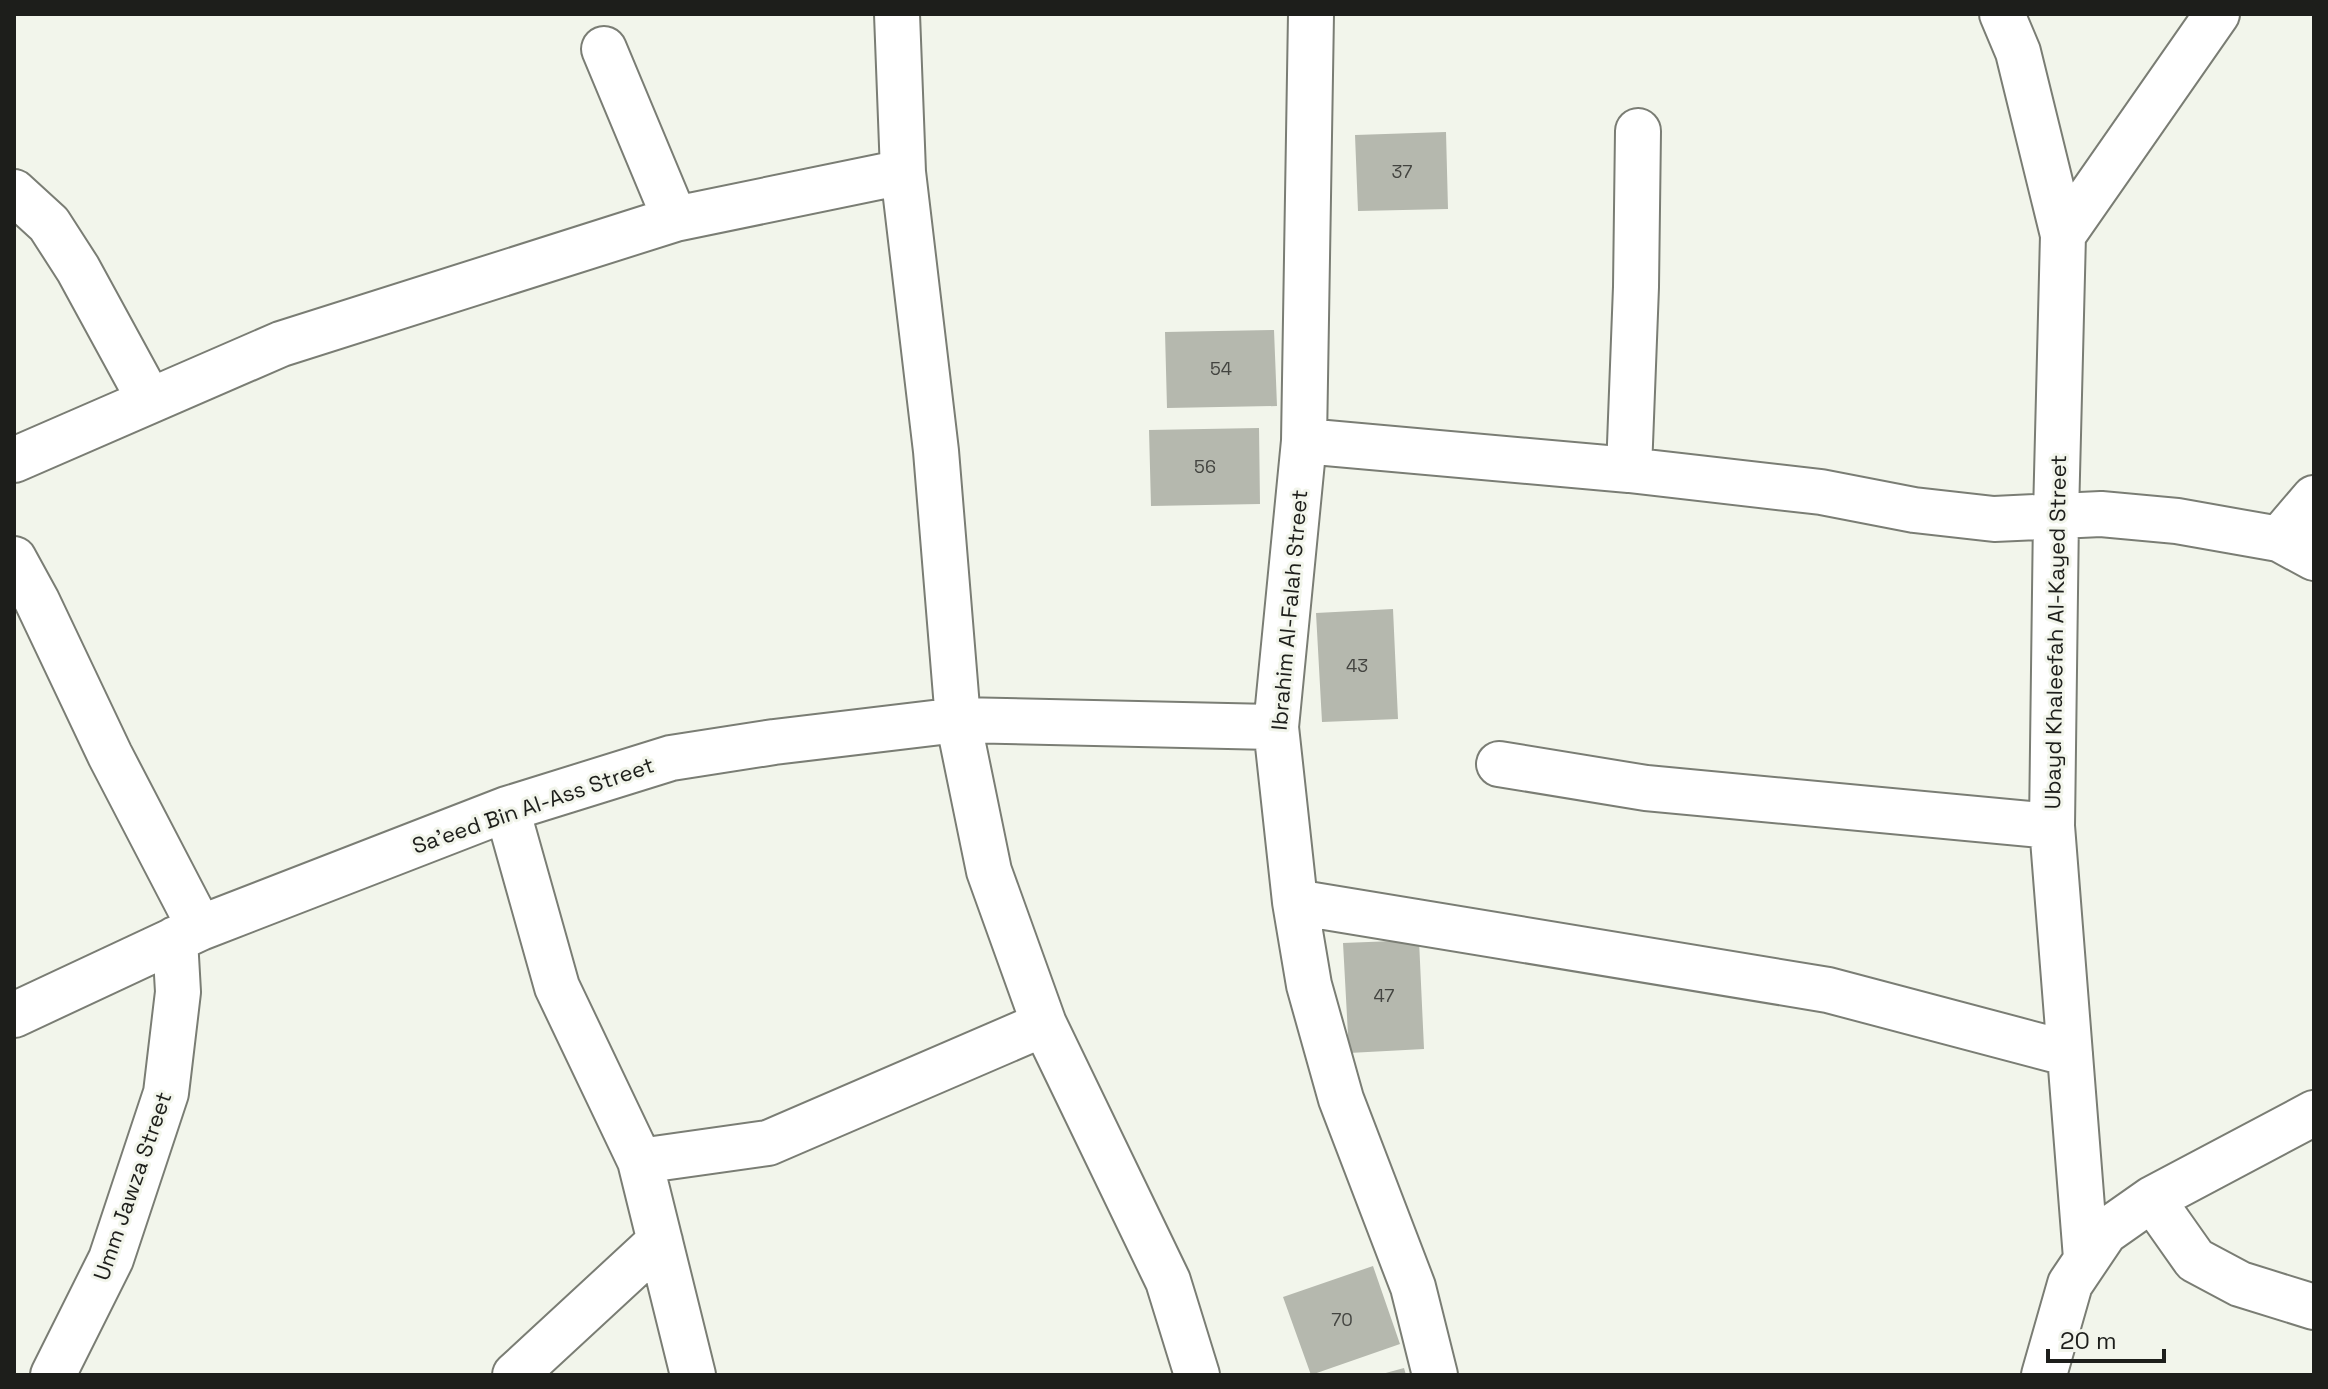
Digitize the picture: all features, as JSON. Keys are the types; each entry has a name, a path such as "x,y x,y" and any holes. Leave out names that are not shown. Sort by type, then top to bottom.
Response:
{"street":[{"path":"897,14 903,172 936,451 958,720 989,871 1044,1024 1168,1281 1197,1375"},
{"name":"Ibrahim Al-Falah Street","path":"1311,14 1304,441 1276,727 1295,902 1309,985 1341,1099 1413,1287 1435,1375"},
{"path":"2063,235 2217,14"},
{"name":"Ubayd Khaleefah Al-Kayed Street","path":"2019,27 2063,235 2052,826 2086,1258"},
{"path":"604,49 675,219"},
{"path":"1629,470 1638,131"},
{"path":"14,460 281,344 675,219 903,172"},
{"path":"14,192 49,224 78,269 150,401"},
{"path":"1304,441 1629,470 1821,492 1914,510 1994,519 2101,514 2162,519 2296,549 2314,498"},
{"path":"14,559 110,755 188,934"},
{"name":"Sa'eed Bin Al-Ass Street","path":"14,1015 188,934 507,809 671,758 958,720 1276,727"},
{"path":"1499,764 1646,788 2052,826"},
{"path":"507,809 557,987 640,1161 693,1375"},
{"path":"1295,902 1828,990 2070,1054"},
{"name":"Umm Jawza Street","path":"53,1375 111,1259 166,1093 188,934"},
{"path":"640,1161 768,1143 1044,1024"},
{"path":"2044,1375 2070,1284 2105,1232 2152,1199 2314,1113"},
{"path":"2152,1199 2195,1260 2240,1284 2314,1307"},
{"path":"515,1375 660,1241"}],"building":[{"path":"1446,132 1448,209 1358,211 1355,135"},
{"path":"1274,330 1277,406 1167,408 1165,332"},
{"path":"1259,428 1260,504 1151,506 1149,430"},
{"path":"1393,609 1398,719 1322,722 1316,613"},
{"path":"1419,940 1424,1049 1349,1053 1343,943"},
{"path":"1373,1266 1400,1344 1311,1375 1283,1297"},
{"path":"1404,1368 1406,1375 1382,1375 1382,1374"}]}
